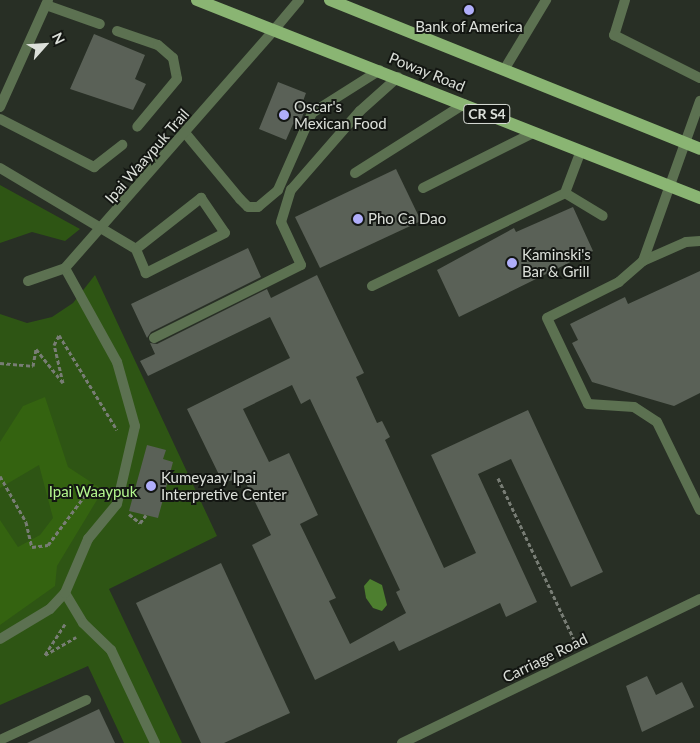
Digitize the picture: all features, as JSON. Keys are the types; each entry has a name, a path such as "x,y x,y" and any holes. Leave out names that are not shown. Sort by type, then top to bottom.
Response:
{"main road":[{"name":"Poway Road","path":"197,0 398,77 580,153 700,198"},
{"name":"Poway Road","path":"330,0 700,149"}],"street":[{"name":"Ipai Waaypuk Trail","path":"28,281 65,268 104,228 186,134 298,0"},
{"path":"504,70 546,0"},
{"path":"625,0 614,35 700,78"},
{"path":"0,107 47,2 100,24"},
{"path":"117,31 158,45 173,58 177,79 137,127"},
{"path":"186,134 240,199 248,207 258,207 278,190 312,113 380,70"},
{"path":"154,338 301,265 281,222 291,190 360,111 398,77"},
{"path":"643,261 700,101"},
{"path":"355,173 464,104"},
{"path":"0,119 94,168 122,145"},
{"path":"423,188 534,133"},
{"path":"372,286 565,193 580,153"},
{"path":"0,168 104,228 136,249 146,273 225,233 201,198 136,249"},
{"path":"565,193 603,216"},
{"path":"700,241 686,242 643,261 619,282 552,314 548,320 588,404 634,407 657,422 700,510"},
{"path":"0,639 50,609 64,593 88,539 117,504 134,426 117,362 65,268"},
{"path":"64,593 89,629 112,650 155,743"},
{"name":"Carriage Road","path":"402,743 700,599"},
{"path":"0,740 86,700"}],"path":[{"path":"0,363 33,366 36,349 63,383 54,345 60,334 113,423"},
{"path":"0,476 26,522 32,547 48,545 86,494 103,490"},
{"path":"498,478 582,657"},
{"path":"117,504 140,523 146,515"},
{"path":"75,609 45,655 89,629"}],"green space":[{"path":"0,185 80,229 65,241 32,232 0,243"},
{"name":"Ipai Waaypuk","path":"95,275 217,536 109,589 182,743 124,743 88,666 0,705 0,314 27,323 52,317 73,303"},
{"path":"45,397 68,467 103,490 57,566 55,586 0,625 0,520 18,547 40,535 53,518 39,465 0,488 0,442 23,406"}],"shaded area":[{"path":"370,579 382,585 387,605 382,611 373,608 366,598 364,586"}],"building":[{"path":"94,34 145,55 135,79 146,84 133,110 70,89"},
{"name":"Oscar's Mexican Food","path":"278,82 306,93 302,104 307,105 298,127 293,124 286,140 259,129"},
{"name":"Pho Ca Dao","path":"396,169 421,221 320,268 295,217"},
{"name":"Kaminski's Bar & Grill","path":"573,207 593,251 459,317 437,270 514,228 516,232"},
{"path":"248,248 261,277 151,332 147,338 131,304"},
{"path":"700,271 700,393 674,406 592,382 572,343 578,340 570,324 625,297 628,304"},
{"path":"317,275 364,373 356,377 377,423 382,421 390,437 385,440 444,568 476,553 431,455 528,410 603,572 571,587 511,459 478,474 537,602 506,617 500,603 399,651 394,641 315,680 252,545 271,535 243,477 223,483 187,409 290,358 270,317 148,376 140,361 155,354 150,343 157,344 267,289 271,298","holes":["292,385 301,404 310,399 400,590 396,592 406,613 350,644 329,601 336,598 300,524 318,515 289,453 269,462 243,409"]},
{"name":"Kumeyaay Ipai Interpretive Center","path":"147,445 166,450 163,459 173,462 158,518 129,511"},
{"path":"221,563 290,713 224,743 201,743 136,603"},
{"path":"647,676 656,695 682,682 694,707 642,732 626,686"},
{"path":"99,709 115,743 27,743"}],"place":[{"name":"Bank of America","path":"469,10"},
{"name":"Oscar's Mexican Food","path":"284,115"},
{"name":"Pho Ca Dao","path":"358,219"},
{"name":"Kaminski's Bar & Grill","path":"512,263"},
{"name":"Kumeyaay Ipai Interpretive Center","path":"151,486"}]}
